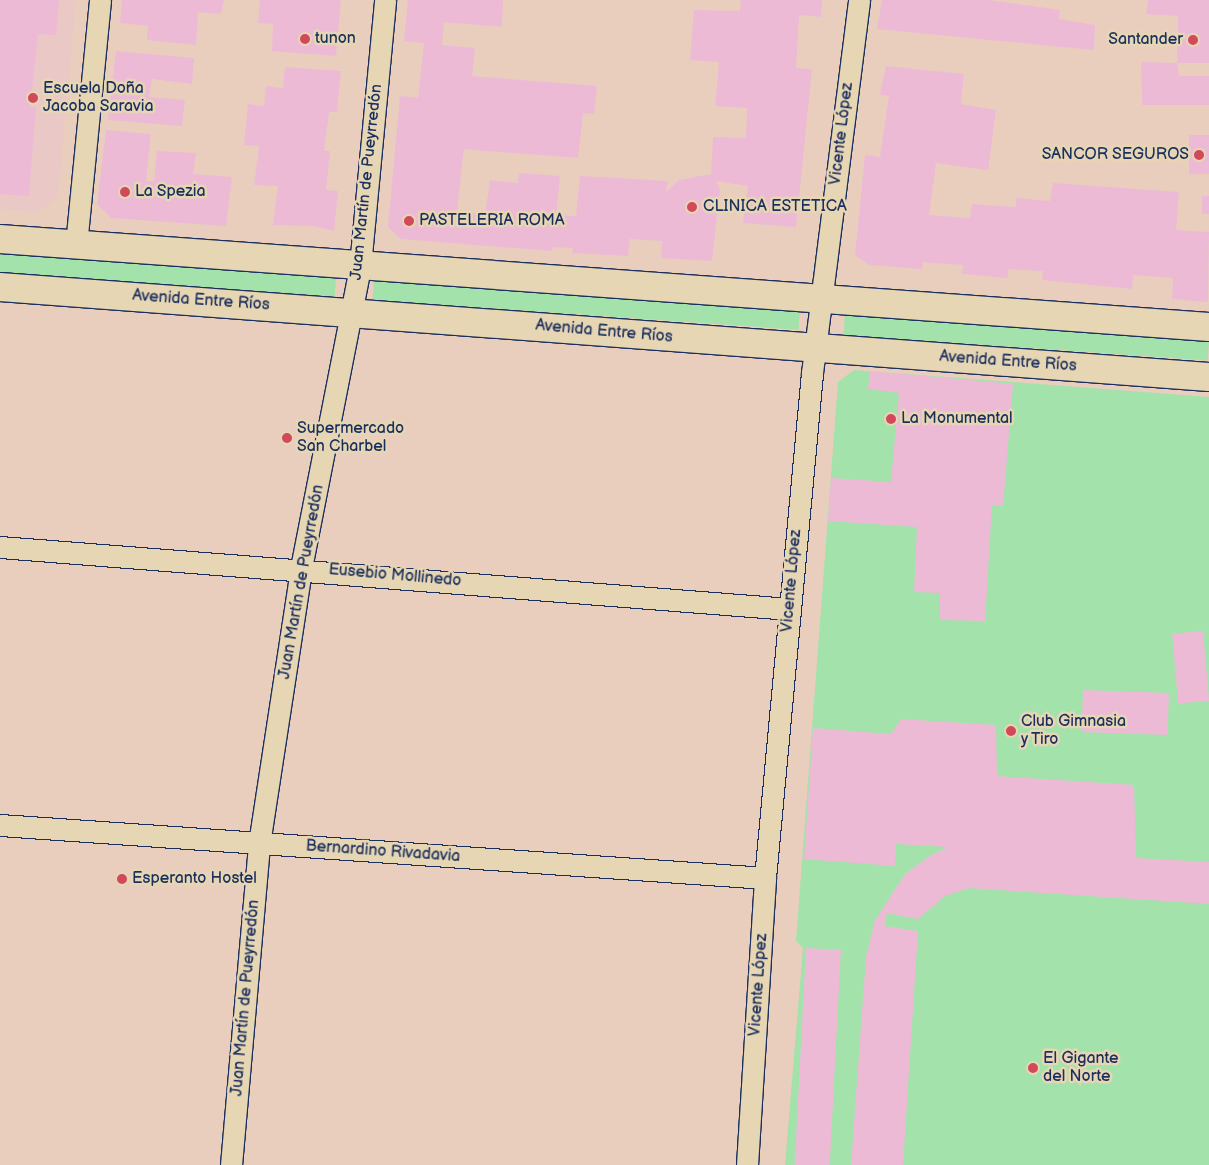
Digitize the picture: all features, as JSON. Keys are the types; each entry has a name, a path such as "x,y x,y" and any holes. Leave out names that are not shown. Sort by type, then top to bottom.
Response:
{"main road":[{"path":"0,239 360,266 820,296 1209,327"},
{"name":"Avenida Entre Ríos","path":"0,286 1209,376"}],"street":[{"path":"76,245 100,0"},
{"name":"Juan Martín de Pueyrredón","path":"231,1165 259,844 302,568 353,312 360,266 385,0"},
{"name":"Vicente López","path":"747,1165 765,878 814,348 859,0"},
{"name":"Eusebio Mollinedo","path":"0,547 302,568 790,609"},
{"name":"Bernardino Rivadavia","path":"0,826 765,878"}],"shaded area":[{"name":"Escuela Doña Jacoba Saravia","path":"0,0 76,0 58,196 39,212 0,209"}],"green space":[{"path":"0,252 336,276 335,296 0,273"},
{"path":"374,279 800,309 798,330 373,300"},
{"path":"845,314 1209,339 1208,360 844,335"},
{"name":"Club Gimnasia y Tiro","path":"854,370 1209,397 1209,1165 785,1165 803,948 796,941 838,382"}],"building":[{"path":"0,0 59,0 56,35 38,34 30,107 36,107 29,196 0,194"},
{"path":"122,0 224,0 221,14 198,12 196,45 147,40 148,26 120,23"},
{"path":"260,0 341,0 336,56 272,51 273,24 258,23"},
{"path":"408,0 503,0 502,27 444,22 442,45 475,48 472,76 597,86 594,114 583,113 578,158 464,149 457,211 485,214 490,180 518,183 519,173 560,176 556,215 576,216 580,176 668,181 666,192 679,180 711,174 713,137 746,138 747,108 715,106 719,62 690,60 694,10 740,11 741,0 822,0 821,17 799,15 796,68 812,69 796,227 743,223 748,186 716,181 720,189 712,261 661,258 662,241 630,239 628,256 572,253 573,248 553,247 552,251 401,239 388,227 400,96 418,98 424,43 404,41"},
{"path":"882,0 989,0 1060,10 1059,19 1095,25 1094,50 877,29"},
{"path":"1148,0 1209,0 1209,63 1177,63 1178,16 1146,14"},
{"path":"116,51 194,58 192,84 152,79 149,97 185,100 182,126 108,120"},
{"path":"1141,62 1177,63 1179,76 1209,76 1209,105 1142,105"},
{"path":"886,66 964,74 961,104 996,110 988,170 936,163 929,215 970,218 972,204 1016,207 1016,198 1050,201 1053,183 1179,192 1176,230 1209,232 1208,302 1172,299 1173,278 1133,275 1132,289 1042,280 1043,271 1008,269 1008,278 962,274 963,265 923,262 922,269 870,265 855,255 865,155 880,157 889,96 880,95"},
{"path":"285,67 341,71 337,112 329,112 324,151 330,151 326,190 338,191 334,231 314,226 273,225 278,186 254,185 259,146 244,145 248,104 264,106 266,86 283,88"},
{"path":"106,130 151,134 146,181 154,181 157,151 196,153 193,174 232,177 226,226 111,218 97,204"},
{"name":"SANCOR SEGUROS","path":"1189,135 1209,135 1209,174 1189,174"},
{"path":"1202,196 1209,196 1209,214 1202,214"},
{"path":"870,371 1013,384 1003,506 992,505 985,621 940,620 940,593 914,592 917,527 828,521 831,478 891,482 899,393 868,389"},
{"path":"1203,631 1209,701 1178,703 1172,634"},
{"path":"1083,690 1169,693 1167,735 1082,732"},
{"path":"901,719 996,725 997,776 1134,785 1136,858 1209,862 1209,904 969,888 945,896 918,919 887,913 884,926 918,931 903,1165 851,1165 866,957 875,920 905,874 931,855 948,847 896,844 895,866 804,859 813,728 891,734"},
{"path":"806,948 841,950 830,1165 795,1165"}],"place":[{"name":"tunon","path":"305,39"},
{"name":"Santander","path":"1193,40"},
{"name":"Escuela Doña Jacoba Saravia","path":"33,98"},
{"name":"SANCOR SEGUROS","path":"1199,155"},
{"name":"La Spezia","path":"125,192"},
{"name":"CLINICA ESTETICA","path":"692,207"},
{"name":"PASTELERIA ROMA","path":"409,221"},
{"name":"La Monumental","path":"891,419"},
{"name":"Supermercado San Charbel","path":"287,438"},
{"name":"Club Gimnasia y Tiro","path":"1011,731"},
{"name":"Esperanto Hostel","path":"122,879"},
{"name":"El Gigante del Norte","path":"1033,1068"}]}
